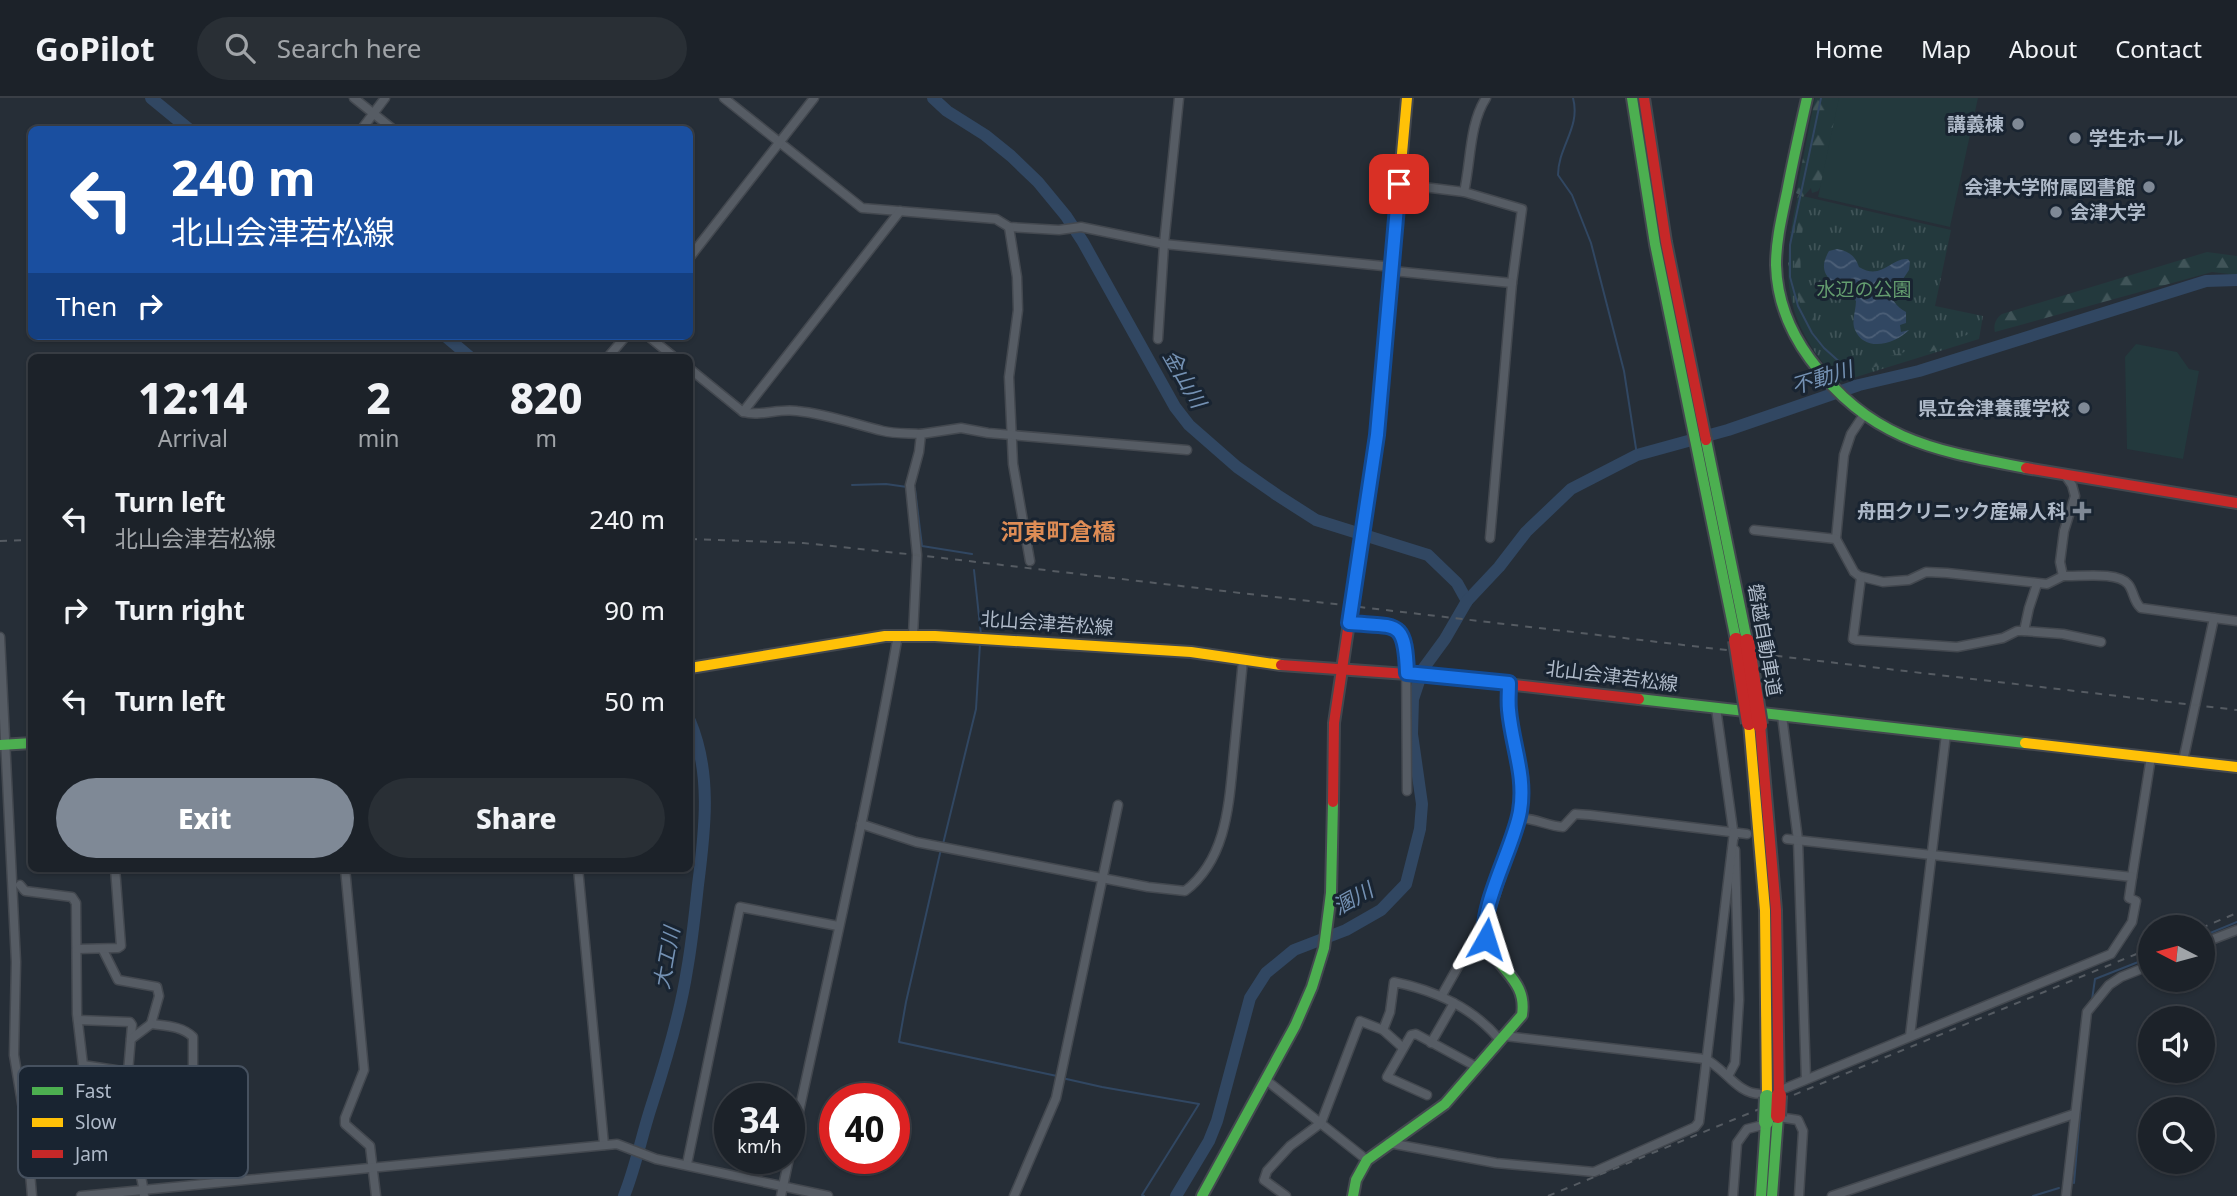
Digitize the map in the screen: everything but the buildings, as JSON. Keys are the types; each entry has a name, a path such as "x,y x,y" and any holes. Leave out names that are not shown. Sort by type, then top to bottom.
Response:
{"main road":[{"path":"1202,1196 1295,1026 1324,948 1329,919 1333,848 1334,723 1340,670 1362,546 1380,406 1407,98"},
{"name":"磐越自動車道","path":"1633,98 1655,244 1704,449 1755,724 1773,1094 1772,1196"},
{"name":"磐越自動車道","path":"1644,98 1698,425"},
{"path":"1807,98 1778,232 1776,272 1790,326 1811,361 1846,402 1884,428 1937,450 2065,475 2237,503"},
{"name":"北山会津若松線","path":"693,668 898,635 984,638 1191,652 1269,664 1509,683 2237,767"},
{"path":"1353,1196 1356,1180 1367,1160 1444,1104 1522,1015 1523,996 1519,985 1489,947 1484,927 1518,818 1522,790 1521,768 1509,711 1509,683"},
{"path":"2,744 28,743"},
{"name":"磐越自動車道","path":"1761,1196 1772,1121"}],"street":[{"path":"354,98 389,126"},
{"path":"364,126 385,98"},
{"path":"724,98 862,208 996,219 1009,227 1059,230 1081,227 1164,244 1512,283"},
{"path":"693,253 814,98"},
{"path":"1158,339 1164,244 1179,98"},
{"path":"1464,192 1478,111 1486,98"},
{"path":"1399,184 1464,192 1522,209 1512,283 1490,538"},
{"path":"743,412 900,211"},
{"path":"1009,227 1017,277 1018,310 1009,377 1013,464 1030,561"},
{"path":"611,354 623,340"},
{"path":"654,340 670,354"},
{"path":"693,371 743,412 750,414 785,409 829,415 886,432 922,434 961,428 1187,450"},
{"path":"1863,416 1851,435 1844,455 1836,539 1854,572 1861,577 1883,582 1909,580 1926,572 2047,584 2063,576 2094,575 2125,581 2141,608 2237,621"},
{"path":"913,635 917,555 911,488 922,434"},
{"path":"2063,576 2060,562 2064,531 2075,496 2065,475"},
{"path":"1754,530 1836,539"},
{"path":"1861,577 1853,639 1856,640 1957,647 2024,631 2063,634 2101,642"},
{"path":"2024,631 2037,584"},
{"path":"2183,761 2214,618"},
{"path":"1349,623 1394,627 1401,633 1406,646 1409,673 1407,791"},
{"path":"781,1196 830,978 838,926 898,635"},
{"path":"0,637 2,744 16,962 14,1055 18,1082"},
{"path":"861,824 916,842 1148,887 1185,891 1201,876 1219,845 1228,811 1243,660"},
{"path":"1716,708 1734,832 1738,897 1739,1000 1735,1063 1728,1076"},
{"path":"1782,716 1798,840 1806,1079"},
{"path":"1910,1036 1946,734"},
{"path":"1383,1030 1390,1012 1394,982 1442,995 1485,1022 1502,1037 1705,1059 1748,1093 1773,1094 2111,954 2135,913 2136,901 2129,898 2151,757"},
{"path":"1014,1196 1056,1098 1118,805"},
{"path":"1518,818 1536,819 1555,827 1563,827 1575,814 1583,814 1746,834"},
{"path":"1389,1143 1496,1163 1594,1172 1695,1128 1699,1122 1734,832"},
{"path":"1787,839 2132,877"},
{"path":"77,949 103,950 121,946 115,872"},
{"path":"345,872 364,1070 345,1124 370,1146 376,1196"},
{"path":"578,872 604,1145"},
{"path":"20,885 25,891 72,897 76,903 78,1020 83,1065 88,1066"},
{"path":"687,1164 740,907 838,926"},
{"path":"1442,995 1473,940 1484,927"},
{"path":"2216,938 2237,930"},
{"path":"103,950 118,981 158,987 159,996 151,1024 131,1039"},
{"path":"2066,1196 2087,1012 2098,996 2121,976 2138,970"},
{"path":"1432,1043 1454,1003"},
{"path":"78,1020 130,1022 129,1066"},
{"path":"1286,1196 1264,1180 1267,1171 1290,1146 1321,1123 1360,1021 1383,1030 1402,1047"},
{"path":"151,1024 175,1027 189,1033 193,1037 194,1066"},
{"path":"1427,1095 1387,1077 1411,1035 1416,1034 1475,1066"},
{"path":"1266,1080 1367,1160"},
{"path":"1832,1196 2074,1114"},
{"path":"1733,1196 1737,1143 1747,1129 1772,1121 1798,1120 1803,1131 1799,1196"},
{"path":"81,1196 144,1193 373,1167 617,1144 646,1155 828,1196"},
{"path":"31,1178 32,1196"}],"green space":[{"path":"1815,98 1843,98 1826,177 1818,191 1812,193 1811,188 1803,197 1796,193"},
{"path":"1839,98 1978,98 1950,227 1818,197"},
{"name":"水辺の公園","path":"1798,195 1951,230 1935,306 1983,316 1979,339 1840,382 1806,338 1796,317 1791,295 1789,249"},
{"path":"1804,202 1807,205 1802,237 1802,282 1819,326 1816,330 1800,304 1796,287 1796,232"},
{"path":"2207,252 2237,256 2237,275 2212,272 1995,332 1994,327 2002,314"},
{"path":"1974,333 1976,339 1867,369 1853,367 1834,352 1834,349 1839,347 1857,361 1872,361"},
{"path":"2136,344 2177,352 2189,369 2199,371 2183,459 2127,449 2125,357"}],"water":[{"path":"1837,249 1851,254 1859,267 1867,271 1880,270 1896,261 1908,259 1909,270 1903,279 1891,284 1889,289 1892,299 1906,312 1906,323 1900,325 1901,332 1909,330 1903,335 1881,344 1866,342 1860,337 1853,323 1856,301 1826,275 1824,269 1829,251"}],"waterway":[{"name":"大工川","path":"151,98 185,126"},
{"name":"金山川","path":"933,98 1011,156 1038,182 1066,216 1175,407 1189,425 1237,467 1316,520 1428,555 1457,583 1467,601"},
{"path":"1573,98 1574,118 1561,155 1558,175 1572,195 1591,243 1624,371 1637,455"},
{"path":"1821,98 1790,245 1790,277 1798,306 1812,333 1824,348 1852,373 1855,387"},
{"name":"不動川","path":"1176,1196 1209,1141 1217,1121 1250,998 1266,973 1294,950 1346,930 1381,910 1406,884 1420,829 1422,804 1412,734 1413,699 1423,669 1445,639 1467,601 1499,567 1526,532 1571,489 1637,455 1728,430 1859,385 1919,371 2206,281 2237,280"},
{"name":"大工川","path":"450,340 466,354"},
{"path":"852,485 886,484 907,487"},
{"path":"913,488 922,546 972,554"},
{"path":"974,570 981,635"},
{"path":"943,844 976,709 980,644"},
{"name":"大工川","path":"624,1196 672,1038 690,949 703,843 705,802 702,761 693,730"},
{"path":"941,849 899,1042 1057,1076"},
{"path":"2216,931 2237,922"},
{"path":"2092,1000 2095,979 2138,962"},
{"path":"1062,1078 1199,1104 1142,1195 1144,1196"},
{"path":"2074,1183 2083,1079"},
{"path":"2033,1196 2059,1188"}],"railway":[{"path":"693,539 803,543 917,555 2237,710"},
{"path":"0,541 28,540"},
{"path":"2216,922 2237,913"},
{"path":"1548,1196 2138,953"}],"traffic: fast":[{"path":"1632,98 1655,244 1736,640"},
{"path":"1807,98 1780,228 1776,265 1782,303 1803,349 1833,386 1856,408 1880,424 1932,447 2026,468"},
{"path":"1706,440 1747,641"},
{"path":"1639,699 2025,743"},
{"path":"0,745 28,743"},
{"path":"1353,1196 1356,1180 1367,1160 1445,1104 1522,1015 1523,1004 1518,986 1495,957 1484,927 1521,806 1521,776"},
{"path":"1202,1196 1295,1026 1312,987 1324,948 1331,893 1333,802"},
{"path":"1766,1122 1767,1097"},
{"path":"1772,1196 1778,1116"},
{"path":"1761,1196 1766,1122"}],"traffic: slow":[{"path":"1391,275 1407,98"},
{"path":"693,668 885,636 935,636 1191,652 1281,665"},
{"path":"1509,683 1509,711 1521,776"},
{"path":"1749,723 1765,910 1767,1097"},
{"path":"2025,743 2237,767"}],"traffic: jam":[{"path":"1644,98 1666,242 1706,440"},
{"path":"1333,802 1334,723 1377,435 1391,275"},
{"path":"2026,468 2237,503"},
{"path":"1736,640 1749,723"},
{"path":"1747,641 1760,725"},
{"path":"1281,665 1435,676 1639,699"},
{"path":"1760,725 1776,910 1779,1095"},
{"path":"1778,1116 1779,1095"}],"place":[{"name":"講義棟","path":"2018,124"},
{"name":"学生ホール","path":"2075,138"},
{"name":"会津大学附属図書館","path":"2149,187"},
{"name":"会津大学","path":"2056,212"},
{"name":"県立会津養護学校","path":"2084,408"},
{"name":"舟田クリニック産婦人科","path":"2082,511"}],"district":[{"name":"河東町倉橋","path":"1058,532"}],"route":[{"path":"1399,184 1377,435 1349,623 1394,627 1401,633 1406,646 1407,673 1509,683 1509,711 1521,768 1520,814 1486,919 1486,939"}],"water label":[{"name":"溷川","path":"1353,899"}]}
